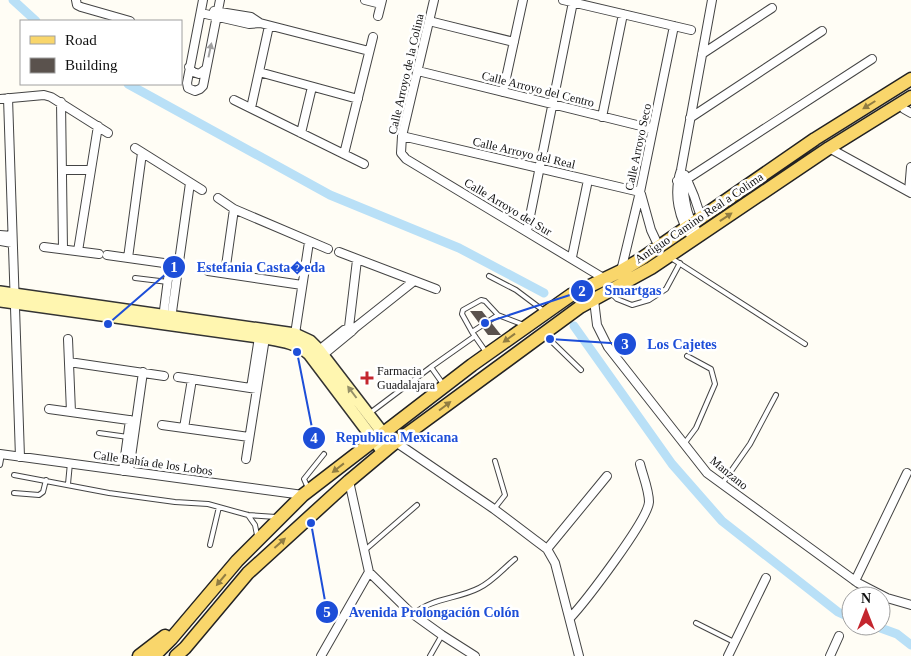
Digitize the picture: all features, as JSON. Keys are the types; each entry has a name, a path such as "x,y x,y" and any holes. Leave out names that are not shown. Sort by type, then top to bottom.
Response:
{"main road":[{"name":"Antiguo Camino Real a Colima","path":"154,656 237,561 306,493 445,386 571,295 620,271 659,247 814,139 911,79"},
{"path":"898,87 898,97 906,100"},
{"name":"Antiguo Camino Real a Colima","path":"176,656 185,648 248,573 349,480 390,447 580,307 651,268 674,260 697,237 829,148 906,100"},
{"path":"139,656 162,638 180,628"}],"street":[{"path":"76,0 77,5 103,18 121,20"},
{"path":"220,0 217,14 206,69 203,86 200,90 190,90 187,86 189,67 202,7 217,14 251,17 269,26 369,51"},
{"path":"365,0 381,2 378,16"},
{"name":"Calle Arroyo de la Colina","path":"401,153 402,136 434,0"},
{"path":"503,92 523,0"},
{"path":"563,0 691,30"},
{"path":"692,223 683,208 681,170 712,0"},
{"path":"527,232 573,2"},
{"path":"702,54 772,8"},
{"path":"602,116 623,14"},
{"path":"430,21 514,42"},
{"path":"251,108 269,26"},
{"name":"Calle Arroyo Seco","path":"620,271 640,192 674,26"},
{"path":"690,118 822,31"},
{"path":"344,154 373,37"},
{"path":"682,180 872,59"},
{"path":"189,67 193,72 199,74 206,69"},
{"name":"Calle Arroyo del Centro","path":"418,71 653,129"},
{"path":"259,72 358,99"},
{"path":"301,133 312,87"},
{"path":"20,457 15,298 4,98 44,95 61,102 108,133"},
{"path":"234,100 364,164"},
{"path":"906,100 904,109 911,113"},
{"path":"61,102 64,249"},
{"path":"78,251 98,126"},
{"name":"Calle Arroyo del Real","path":"402,136 640,192"},
{"path":"135,148 202,190"},
{"path":"829,148 910,192 911,167"},
{"path":"128,258 142,153"},
{"name":"Calle Arroyo del Sur","path":"401,153 406,159 605,278"},
{"path":"62,170 91,170"},
{"path":"572,257 588,180"},
{"path":"682,180 697,237"},
{"path":"166,321 174,265 190,182"},
{"path":"640,192 650,230 659,247"},
{"path":"218,198 234,208 328,249"},
{"path":"225,273 234,208"},
{"path":"0,235 12,239"},
{"path":"0,241 12,239"},
{"path":"293,334 309,242"},
{"path":"44,246 98,254"},
{"path":"339,252 436,289"},
{"path":"107,256 174,265"},
{"path":"352,329 357,260"},
{"path":"166,321 168,282 174,265"},
{"path":"208,271 302,285"},
{"path":"321,352 414,281"},
{"path":"0,292 15,298 166,321 262,338 303,348 379,437 390,447 494,509 547,549 555,563 579,656"},
{"path":"0,301 15,298"},
{"name":"Manzano","path":"594,300 597,324 608,348 707,473 855,581 887,598 911,605"},
{"path":"166,321 293,334 310,341 321,352 368,414 379,437"},
{"path":"246,459 262,338"},
{"path":"68,339 71,412"},
{"path":"69,362 164,376"},
{"path":"126,471 133,421 143,372"},
{"path":"178,377 254,389"},
{"path":"184,428 192,379"},
{"path":"49,409 133,421"},
{"path":"126,471 128,437 133,421"},
{"path":"162,425 250,437"},
{"name":"Calle Bahía de los Lobos","path":"1,454 306,493"},
{"path":"570,618 632,536 647,510 649,500 640,464"},
{"path":"855,581 906,473"},
{"path":"547,549 608,476"},
{"path":"349,480 369,572 414,614 475,656"},
{"path":"321,656 369,572"},
{"path":"728,656 766,578"},
{"path":"830,656 839,636"}],"lane":[{"path":"609,291 617,299 632,305 649,300 666,289 674,260 805,344"},
{"path":"489,276 516,290 546,312"},
{"path":"135,278 168,282"},
{"path":"487,354 462,314 464,310 481,300 485,301 498,316 526,326"},
{"path":"368,414 498,316"},
{"path":"543,333 582,370"},
{"path":"684,444 696,428 715,384 711,369 687,356"},
{"path":"431,366 445,386"},
{"path":"722,484 750,444 776,394"},
{"path":"99,433 128,437"},
{"path":"0,465 1,454"},
{"path":"306,493 304,479 324,454"},
{"path":"494,509 505,495 496,461"},
{"path":"68,484 70,464"},
{"path":"14,475 109,493 175,502 208,504 248,515 281,517"},
{"path":"14,493 39,494 43,492 46,480"},
{"path":"364,550 417,505"},
{"path":"210,545 219,507"},
{"path":"248,515 255,525 258,540"},
{"path":"414,614 432,603 481,588 515,559"},
{"path":"696,623 735,642"},
{"path":"430,656 442,635"}],"building":[{"path":"470,311 482,311 501,335 488,335"}],"waterway":[{"path":"13,0 35,20"},
{"path":"130,85 330,195 459,248 544,293"},
{"path":"574,326 672,464 722,521 841,613"},
{"path":"891,632 911,645"}],"place":[{"name":"Smartgas","path":"485,323"},
{"name":"Estefania Casta�eda","path":"108,324"},
{"name":"Los Cajetes","path":"550,339"},
{"name":"Republica Mexicana","path":"297,352"},
{"name":"Farmacia Guadalajara","path":"367,378"},
{"name":"Avenida Prolongación Colón","path":"311,523"}]}
